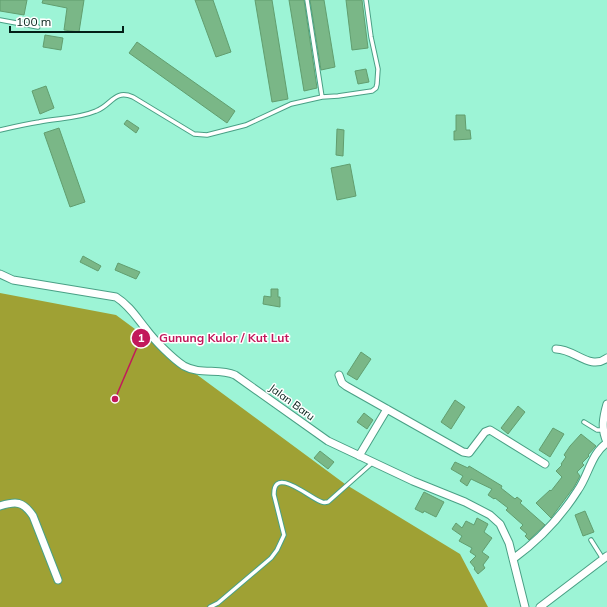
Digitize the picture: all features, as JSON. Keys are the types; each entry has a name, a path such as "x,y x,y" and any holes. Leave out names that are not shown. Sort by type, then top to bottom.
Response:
{"street":[{"name":"Jalan Baru","path":"0,274 13,280 116,297 124,302 149,334 180,363 192,369 203,372 225,372 236,375 328,441 465,502 490,515 504,530 525,607"},
{"path":"556,349 567,350 588,362 600,362 607,358"},
{"path":"339,375 342,383 346,386 463,452 469,453 485,432 490,430 545,464"},
{"path":"513,559 536,541 562,513 579,489 601,448 607,443 603,430 603,418 607,404"},
{"path":"359,456 387,409"},
{"path":"0,506 16,502 27,508 33,516 58,580"},
{"path":"540,607 605,558"}],"lane":[{"path":"308,0 322,97"},
{"path":"0,130 40,121 66,119 85,115 101,108 114,98 123,94 133,97 194,134 207,135 246,125 291,104 322,97 372,91 376,88 378,69 371,37 366,0"},
{"path":"0,20 38,27"},
{"path":"584,422 597,430 603,430"},
{"path":"210,607 218,603 271,558 277,550 284,535 274,495 276,484 286,483 322,502 328,502 373,462"},
{"path":"591,540 605,558"}],"shaded area":[{"path":"0,293 116,315 345,484 460,554 488,607 0,607"}],"building":[{"path":"0,0 27,0 24,15 0,11"},
{"path":"43,0 84,0 79,32 64,30 67,8 42,3"},
{"path":"195,0 213,0 231,52 216,57"},
{"path":"255,0 272,0 288,99 272,102"},
{"path":"289,0 304,0 317,88 304,91"},
{"path":"310,0 324,0 335,67 321,70"},
{"path":"346,0 362,0 368,48 352,50"},
{"path":"45,35 63,38 61,50 43,47"},
{"path":"137,42 235,111 227,123 129,53"},
{"path":"366,69 369,82 358,84 355,71"},
{"path":"46,86 54,108 40,114 32,91"},
{"path":"456,115 465,115 466,130 470,130 471,139 454,140 454,131 456,131"},
{"path":"127,120 139,128 136,133 124,124"},
{"path":"59,128 85,202 70,207 44,133"},
{"path":"337,129 344,130 343,156 336,155"},
{"path":"350,164 356,196 337,200 331,168"},
{"path":"83,256 101,266 98,271 80,262"},
{"path":"118,263 140,272 136,279 115,270"},
{"path":"271,289 278,289 280,307 263,304 264,296 271,297"},
{"path":"361,352 371,359 357,380 347,374"},
{"path":"455,400 465,407 451,429 441,422"},
{"path":"518,406 525,412 508,434 501,428"},
{"path":"364,413 373,420 367,429 357,422"},
{"path":"553,428 564,434 550,457 539,450"},
{"path":"581,434 596,446 582,463 584,465 577,472 580,476 574,487 551,518 536,503 550,490 551,491 562,477 556,471 562,465 561,464 566,457 564,455 570,446"},
{"path":"320,451 334,462 328,469 314,458"},
{"path":"455,462 468,468 469,466 502,486 501,488 515,499 517,497 522,501 520,503 545,525 529,540 525,536 527,534 520,528 523,525 506,510 508,508 495,498 494,499 488,495 492,489 471,479 467,486 460,481 463,476 451,469"},
{"path":"424,492 444,502 436,517 424,511 423,513 415,509"},
{"path":"585,511 594,532 583,536 575,515"},
{"path":"477,518 488,524 484,532 492,538 482,552 489,557 483,565 485,568 478,574 470,562 476,556 470,552 472,548 459,541 462,536 452,529 456,523 462,528 466,521 474,525"}],"place":[{"name":"Gunung Kulor / Kut Lut","path":"115,399"}]}
